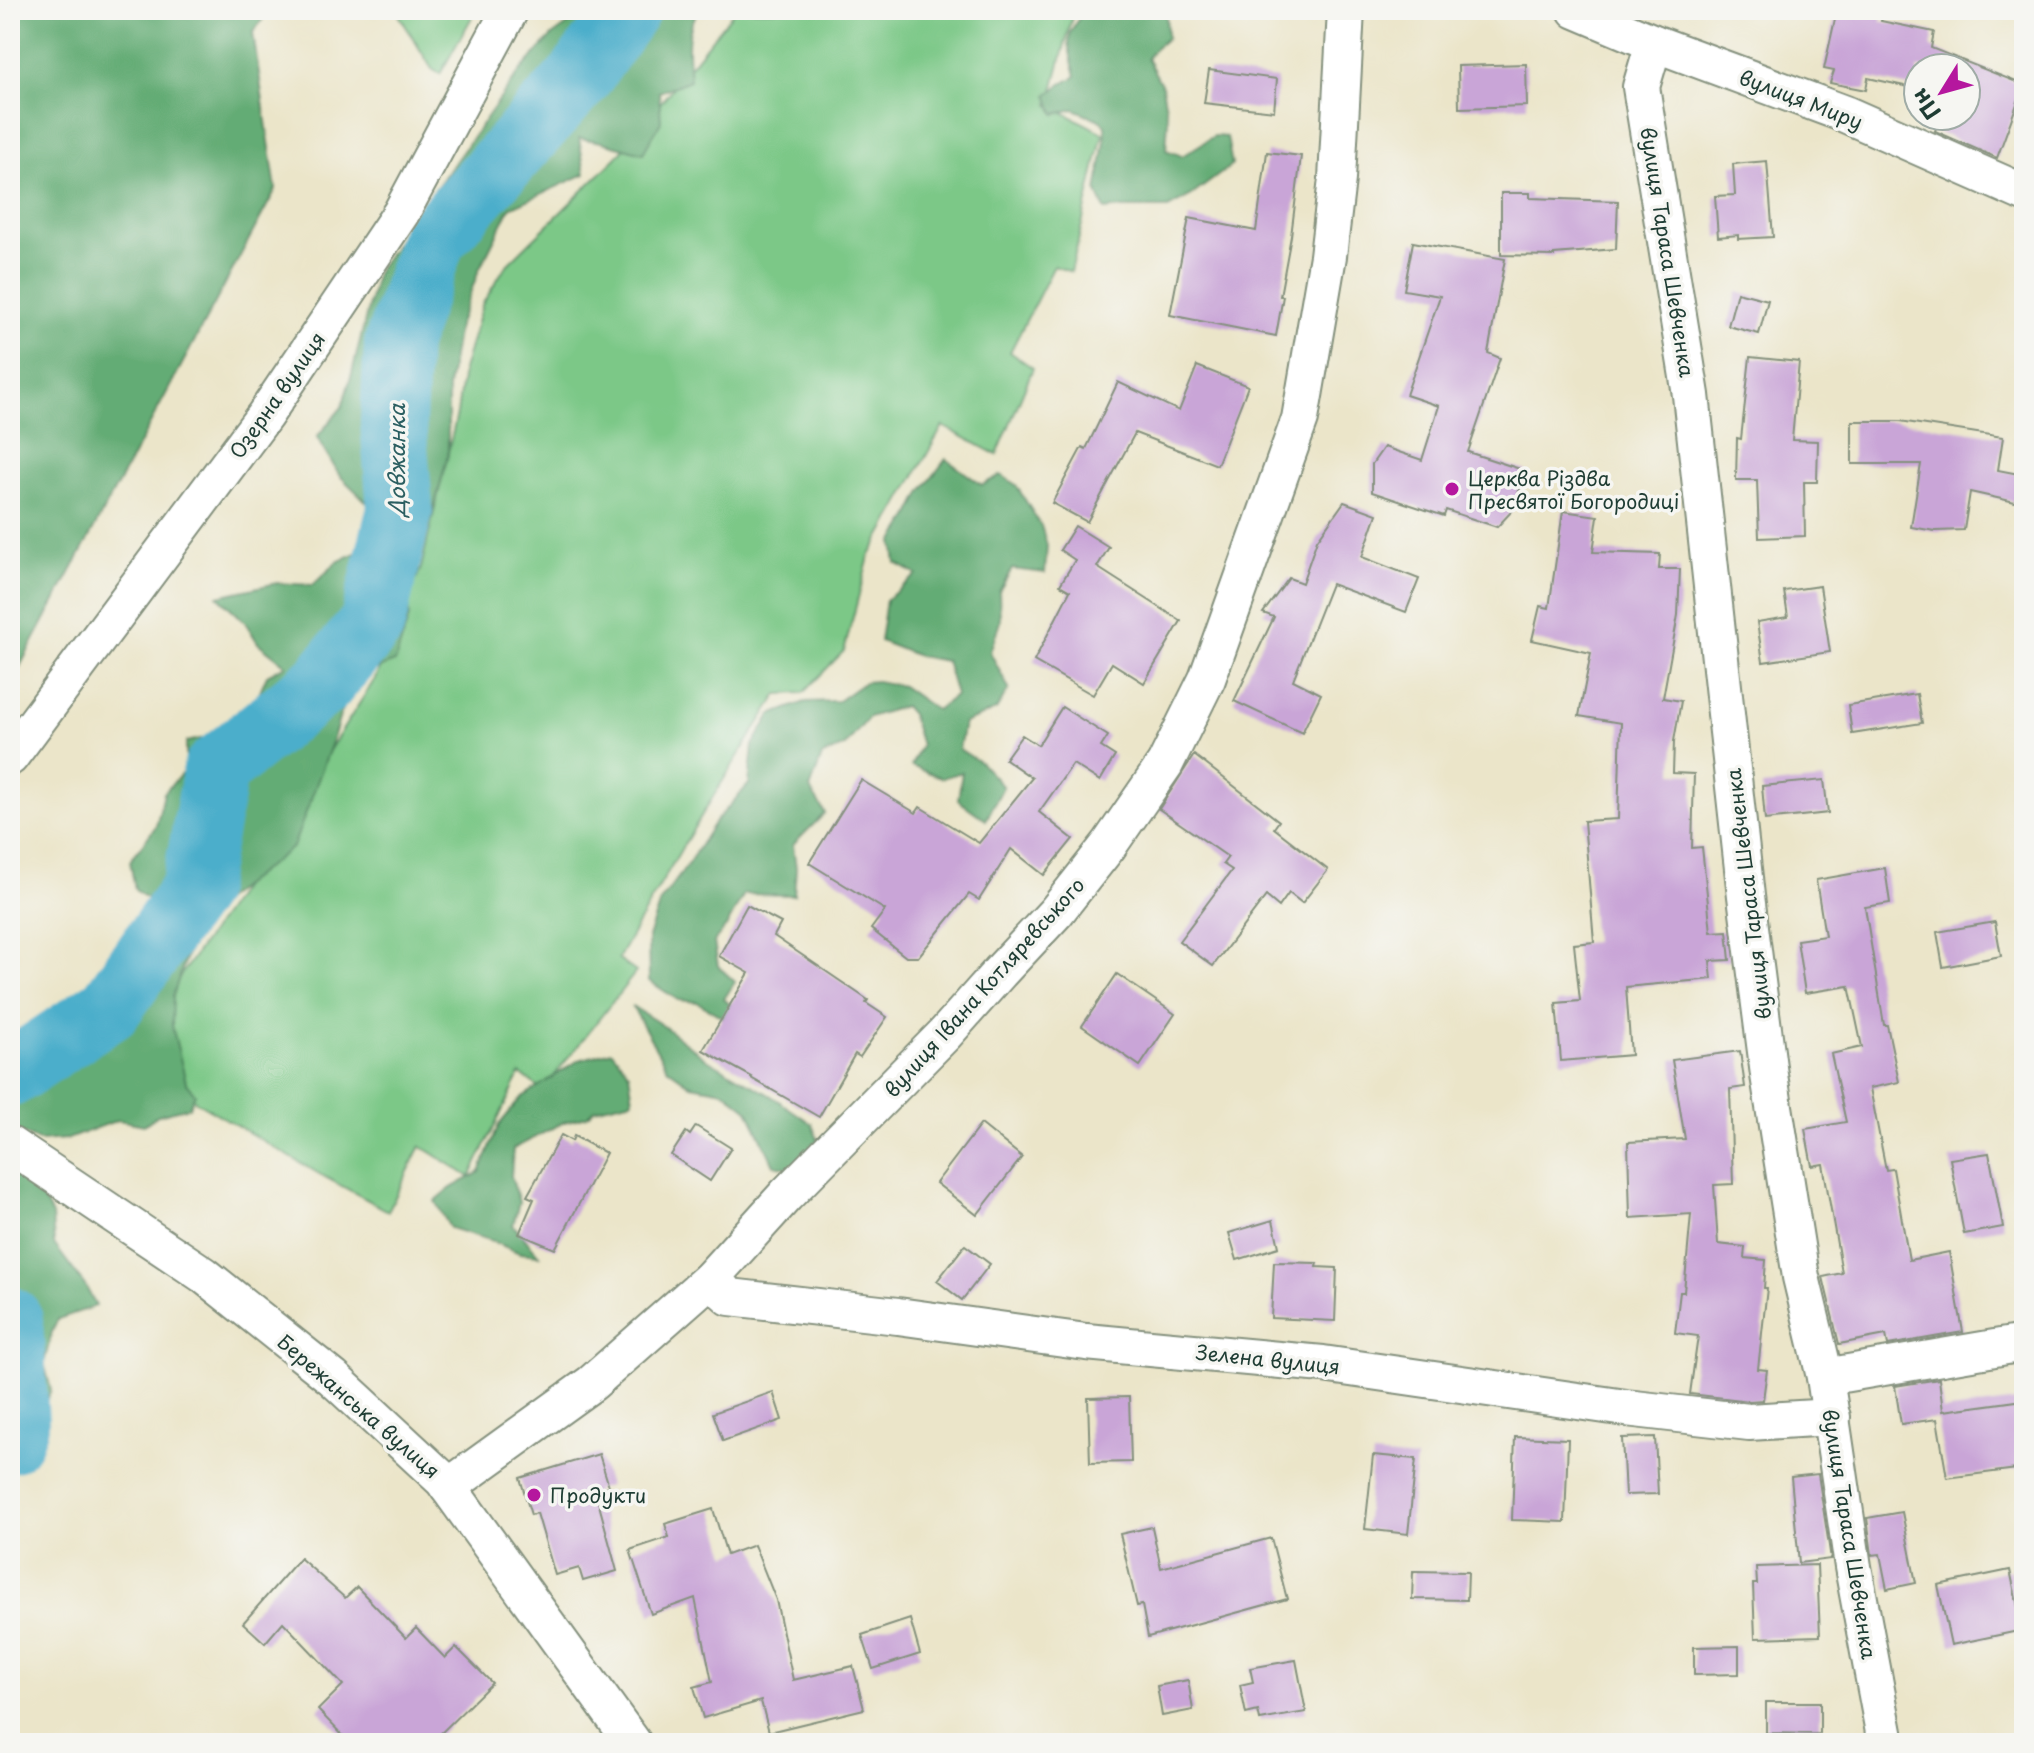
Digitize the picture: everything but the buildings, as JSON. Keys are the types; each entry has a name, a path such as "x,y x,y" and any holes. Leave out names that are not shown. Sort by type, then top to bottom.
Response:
{"street":[{"name":"Озерна вулиця","path":"10,757 265,415 401,213 510,10"},
{"name":"вулиця Івана Котляревського","path":"448,1487 592,1383 710,1279 786,1195 945,1034 1056,912 1109,845 1165,764 1207,679 1300,419 1328,256 1335,194 1346,10"},
{"name":"вулиця Миру","path":"1576,10 1654,43 1845,114 2024,193"},
{"name":"вулиця Тараса Шевченка","path":"1654,43 1641,87 1691,395 1746,896 1769,1075 1801,1277 1825,1377 1853,1567 1886,1743"},
{"name":"Бережанська вулиця","path":"10,1145 204,1275 333,1378 443,1480 633,1743"},
{"name":"Зелена вулиця","path":"710,1279 730,1297 1086,1342 1323,1364 1626,1408 1749,1422 1832,1417"},
{"path":"1825,1377 2024,1343"}],"green space":[{"path":"10,10 269,10 253,33 276,189 10,685"},
{"path":"396,10 476,10 440,74 432,69"},
{"path":"588,10 699,10 689,35 690,80 659,92 661,122 643,153 579,138 585,174 510,208 479,270 458,326 448,387 448,455 431,519 379,514 339,475 317,437 342,407 377,271 520,71 552,36"},
{"path":"735,10 1074,10 1049,105 1103,133 1071,272 1054,266 1010,352 1033,368 997,455 943,426 869,557 844,651 803,693 778,694 696,825 618,959 636,972 543,1090 520,1074 470,1177 421,1146 388,1211 321,1175 197,1102 179,1088 166,996 230,905 375,679 421,568 457,414 463,370 482,305 505,267 617,157"},
{"path":"1083,10 1166,10 1167,38 1147,58 1162,86 1168,119 1166,150 1182,156 1214,136 1227,137 1232,165 1192,195 1168,208 1105,210 1097,192 1105,125 1074,109 1055,114 1047,95 1076,76 1069,40"},
{"path":"946,459 982,485 1001,475 1016,485 1041,526 1047,545 1045,573 1012,569 999,591 1000,621 990,652 1009,689 996,710 964,723 959,749 981,763 1003,787 986,820 958,800 962,772 942,778 911,766 921,745 911,714 904,706 869,717 845,746 822,756 810,789 825,813 793,845 796,868 794,895 744,894 714,942 718,966 735,982 724,999 747,1020 727,1020 697,1002 678,1000 649,981 648,937 660,902 714,823 749,784 753,745 771,715 805,702 838,701 865,682 902,686 936,710 956,695 946,661 918,656 880,641 886,600 917,575 896,563 893,542 922,491"},
{"path":"366,548 405,578 409,617 395,662 363,674 344,703 293,847 220,903 192,938 173,996 172,1026 186,1082 195,1094 189,1107 158,1115 144,1125 118,1120 68,1139 39,1141 16,1131 10,1124 10,1042 40,1029 90,1034 103,992 130,962 165,911 135,890 130,861 156,826 164,793 186,769 186,742 223,734 254,705 267,675 286,665 258,643 245,622 218,596 277,583 313,585 337,562"},
{"path":"632,1006 707,1059 770,1095 812,1124 822,1151 802,1171 774,1165 748,1110 724,1091 691,1085 667,1068"},
{"path":"612,1051 629,1073 633,1100 594,1109 587,1116 564,1122 513,1149 511,1176 519,1202 513,1225 539,1255 520,1253 450,1228 435,1201 480,1172 499,1125 521,1098 579,1060"},
{"path":"10,1165 36,1186 52,1215 54,1244 96,1306 58,1319 44,1363 51,1390 39,1415 10,1424"}],"waterway":[{"name":"Довжанка","path":"10,1074 110,1007 194,888 216,769 322,684 372,624 400,509 393,422 397,343 433,239 579,78 627,10"},
{"name":"Довжанка","path":"10,1320 16,1424 10,1440"}],"place":[{"name":"Церква Різдва Пресвятої Богородиці","path":"1452,489"},
{"name":"Продукти","path":"534,1495"}]}
